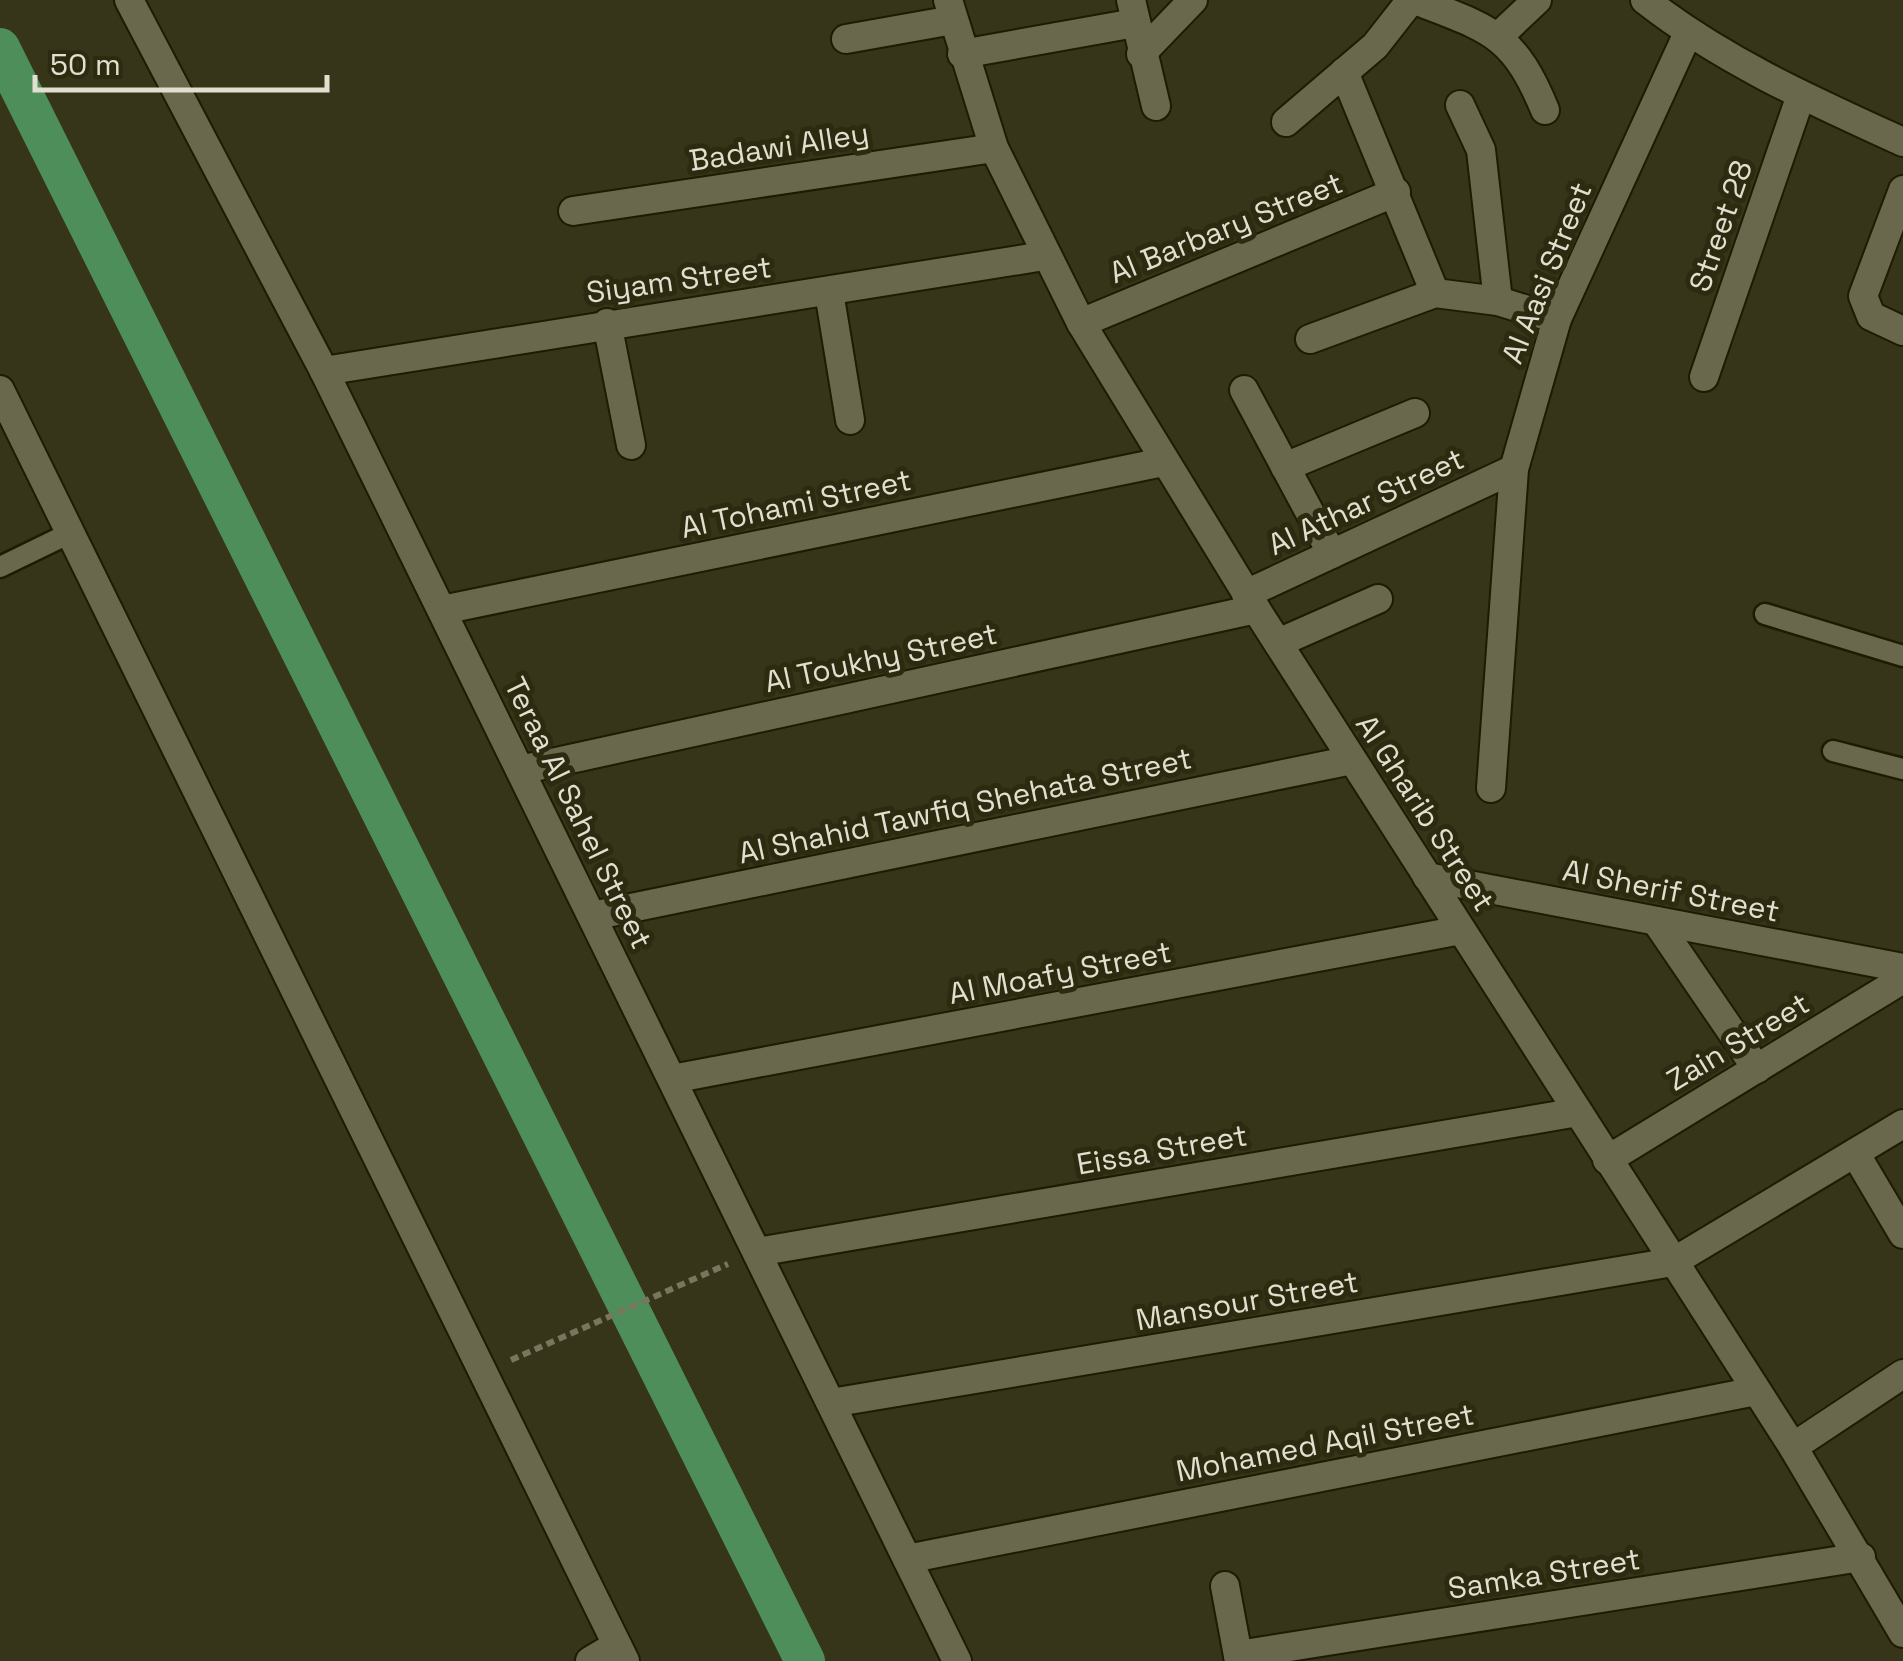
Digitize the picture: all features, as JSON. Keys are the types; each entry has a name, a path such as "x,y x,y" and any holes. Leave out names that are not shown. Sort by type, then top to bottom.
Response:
{"street":[{"name":"Teraa Al Sahel Street","path":"129,0 324,371 957,1661"},
{"path":"1141,54 1193,0"},
{"path":"1286,122 1375,46 1413,0 1500,36 1534,81 1545,110"},
{"path":"1500,36 1537,0"},
{"path":"1645,0 1688,34 1800,96 1903,142"},
{"path":"846,40 951,10"},
{"name":"Al Gharib Street","path":"951,10 994,148 1080,323 1251,602 1793,1447 1903,1632"},
{"path":"962,54 1133,11 1156,106"},
{"name":"Al Aasi Street","path":"1490,788 1514,469 1557,319 1688,34"},
{"path":"1344,72 1435,293"},
{"name":"Street 28","path":"1704,377 1800,96"},
{"path":"1460,105 1482,150 1498,302"},
{"name":"Badawi Alley","path":"574,211 994,148"},
{"path":"1903,190 1863,296 1871,316 1903,331"},
{"name":"Al Barbary Street","path":"1080,323 1396,192"},
{"name":"Siyam Street","path":"324,371 607,322 829,292 1044,256"},
{"path":"829,292 850,420"},
{"path":"1310,339 1435,293 1498,302 1557,319"},
{"path":"607,322 631,445"},
{"path":"0,390 621,1653 590,1661"},
{"path":"1244,390 1332,554"},
{"path":"1285,467 1414,412"},
{"name":"Al Tohami Street","path":"442,610 1163,462"},
{"name":"Al Athar Street","path":"1251,602 1332,554 1514,469"},
{"path":"1278,643 1378,598"},
{"name":"Al Toukhy Street","path":"520,770 1251,602"},
{"name":"Al Shahid Tawfiq Shehata Street","path":"592,916 1352,760"},
{"name":"Al Sherif Street","path":"1427,877 1903,968"},
{"path":"1656,921 1756,1069"},
{"name":"Al Moafy Street","path":"672,1079 1461,930"},
{"name":"Zain Street","path":"1607,1160 1903,979"},
{"name":"Eissa Street","path":"757,1252 1578,1112"},
{"path":"1673,1262 1903,1124"},
{"path":"1855,1153 1903,1234"},
{"name":"Mansour Street","path":"831,1403 1673,1262"},
{"path":"1793,1447 1903,1374"},
{"name":"Mohamed Aqil Street","path":"907,1559 1756,1390"},
{"name":"Samka Street","path":"1238,1658 1861,1557"},
{"path":"1226,1586 1238,1658"}],"lane":[{"path":"0,567 70,533"},
{"path":"1765,614 1903,656"},
{"path":"1833,751 1903,768"}],"path":[{"path":"483,1372 701,1276"}],"waterway":[{"path":"0,48 805,1661"}]}
